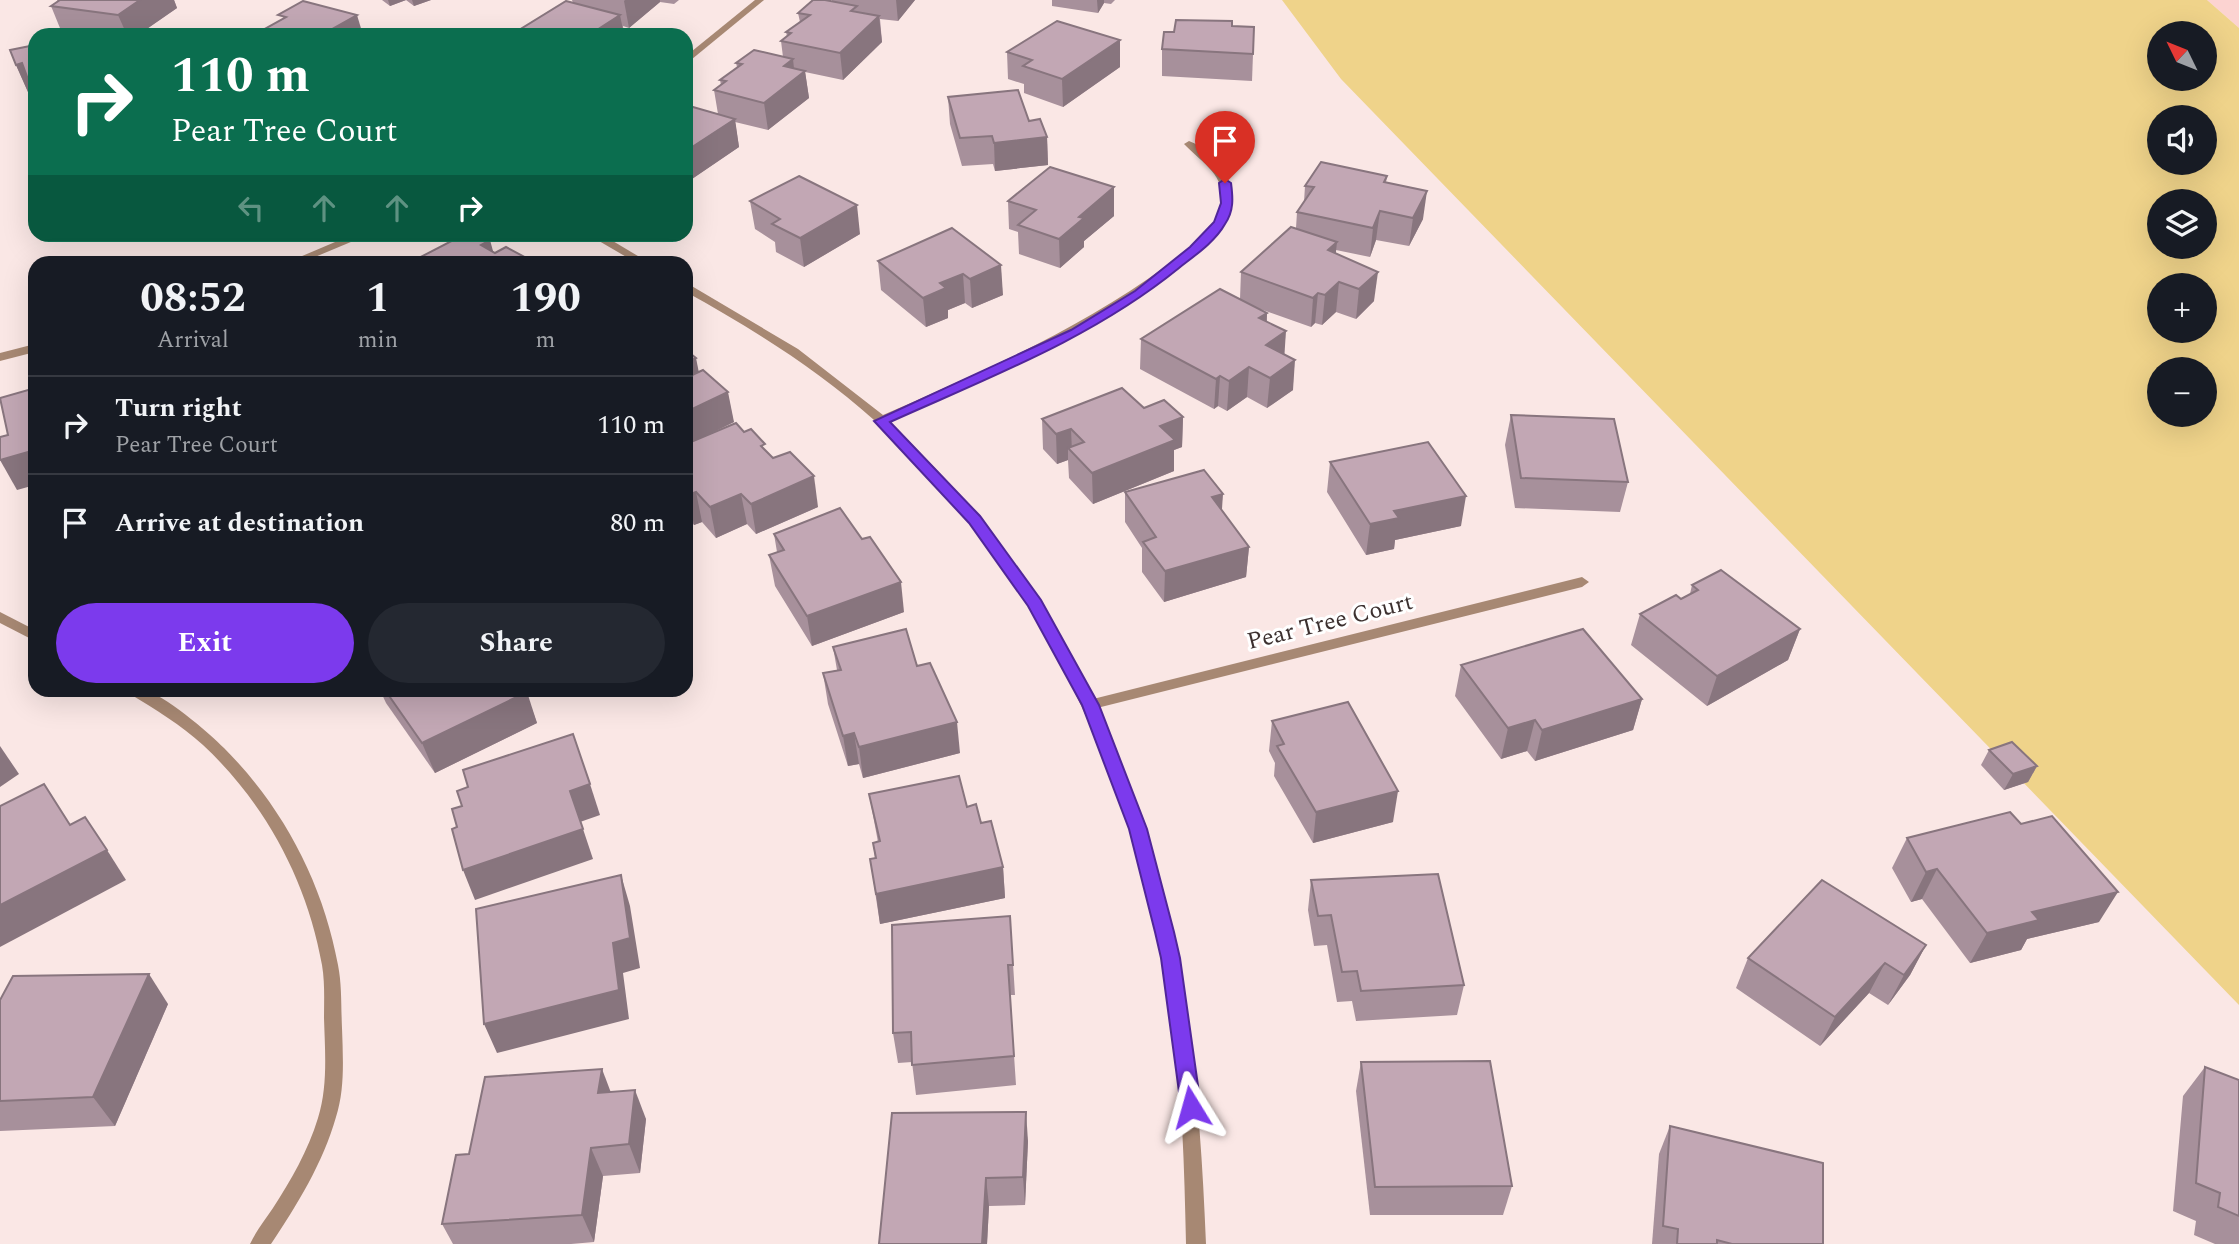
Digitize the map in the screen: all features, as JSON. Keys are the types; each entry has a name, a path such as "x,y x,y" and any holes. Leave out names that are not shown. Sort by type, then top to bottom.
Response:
{"street":[{"path":"693,55 760,0"},
{"path":"881,421 1076,332 1140,293 1195,249 1220,224 1227,203 1225,183 1214,164 1189,144"},
{"path":"309,256 345,242"},
{"path":"606,242 631,256"},
{"path":"693,290 810,362 881,421 975,519 1035,604 1090,705 1138,829 1171,958 1191,1107 1196,1244"},
{"path":"0,357 28,350"},
{"name":"Pear Tree Court","path":"1090,705 1582,582"},
{"path":"0,617 28,632"},
{"path":"149,697 164,705 225,755 276,817 309,886 330,967 334,1060 328,1117 294,1194 260,1244"}],"shaded area":[{"path":"1282,0 2207,0 2239,28 2239,1005 1341,79"},
{"path":"2207,0 2239,0 2239,28"}],"building":[{"path":"60,0 140,0 118,15 51,6"},
{"path":"813,0 857,6 851,11 879,16 840,53 781,41 791,33 786,32 810,15 798,13"},
{"path":"303,1 357,15 334,28 266,28 286,17 278,15"},
{"path":"566,1 620,15 600,28 522,28"},
{"path":"1176,20 1232,21 1232,26 1254,27 1253,54 1162,49 1164,32 1174,32"},
{"path":"1057,21 1120,40 1062,79 1023,66 1032,60 1007,52"},
{"path":"28,46 28,79 22,63 16,65 10,50"},
{"path":"754,50 793,59 784,66 805,71 764,103 714,90 726,81 720,80 742,64 736,63"},
{"path":"1018,90 1029,121 1040,119 1047,137 994,143 992,136 960,138 948,97"},
{"path":"693,107 735,119 693,146"},
{"path":"1321,162 1387,176 1384,182 1427,191 1413,218 1380,211 1373,228 1297,212 1314,187 1305,186"},
{"path":"1050,167 1114,187 1079,217 1084,218 1059,239 1018,225 1036,210 1008,201"},
{"path":"799,176 857,205 800,238 772,224 780,219 750,201"},
{"path":"1291,227 1337,242 1328,250 1378,272 1359,289 1339,282 1325,295 1318,293 1313,298 1241,272"},
{"path":"952,228 1001,265 970,279 963,274 940,283 946,288 923,298 878,261"},
{"path":"450,242 486,242 481,245 495,253 506,247 523,256 423,256"},
{"path":"1220,289 1267,313 1259,318 1286,331 1266,345 1295,360 1270,378 1249,367 1229,381 1220,376 1216,379 1141,339"},
{"path":"703,370 728,392 693,409 693,375"},
{"path":"1122,388 1144,408 1164,400 1183,417 1160,426 1175,440 1092,473 1068,448 1084,442 1071,429 1056,434 1042,419"},
{"path":"28,390 28,452 0,460 0,437 8,435 0,398"},
{"path":"1511,415 1614,419 1628,482 1521,478"},
{"path":"736,423 744,432 751,429 765,444 761,446 773,458 790,452 814,476 751,504 741,494 710,507 696,492 693,493 693,441"},
{"path":"1428,442 1466,496 1394,511 1399,518 1370,524 1330,462"},
{"path":"1204,470 1223,494 1212,497 1249,547 1165,571 1143,542 1156,537 1125,492"},
{"path":"840,508 862,539 870,537 901,582 807,616 769,555 784,550 774,534"},
{"path":"1721,570 1800,629 1717,676 1640,614 1676,595 1681,599 1698,590 1692,585"},
{"path":"906,629 917,666 930,663 957,722 859,747 854,733 843,736 823,673 841,670 833,647"},
{"path":"1583,629 1642,699 1542,730 1535,720 1508,728 1461,665"},
{"path":"390,697 517,697 422,743"},
{"path":"1348,702 1398,791 1316,812 1277,746 1284,744 1272,721"},
{"path":"573,734 590,784 570,791 583,829 463,870 452,829 457,827 452,809 462,806 457,791 468,787 463,770"},
{"path":"2012,742 2037,766 2013,774 1989,750"},
{"path":"959,776 967,807 976,804 981,823 991,821 1003,867 876,894 870,859 876,858 873,843 880,841 869,794"},
{"path":"44,784 70,825 85,817 107,850 0,905 0,806"},
{"path":"2010,812 2021,824 2052,816 2118,892 2032,912 2039,920 1987,933 1937,869 1926,872 1907,838"},
{"path":"1438,874 1464,985 1361,991 1357,971 1342,972 1331,915 1318,916 1311,880"},
{"path":"621,875 630,938 613,943 619,990 484,1024 476,909"},
{"path":"1822,880 1926,945 1904,975 1885,963 1835,1017 1748,958"},
{"path":"1010,916 1013,965 1008,965 1014,1056 912,1065 911,1032 893,1033 892,925"},
{"path":"149,974 93,1097 0,1101 0,1000 13,976"},
{"path":"1490,1061 1512,1186 1375,1187 1361,1062"},
{"path":"2205,1067 2239,1080 2239,1216 2218,1207 2220,1193 2196,1183"},
{"path":"602,1069 598,1093 635,1090 629,1144 591,1148 582,1215 442,1224 456,1155 469,1154 485,1077"},
{"path":"1026,1112 1023,1177 986,1178 982,1244 879,1244 892,1113"},
{"path":"1670,1126 1823,1163 1823,1244 1732,1244 1717,1240 1717,1244 1677,1244 1678,1229 1663,1226"}],"route":[{"path":"1191,1107 1171,958 1138,829 1090,705 1035,604 975,519 909,447 881,421 1076,332 1140,293 1195,249 1220,224 1227,203 1225,183"}]}
